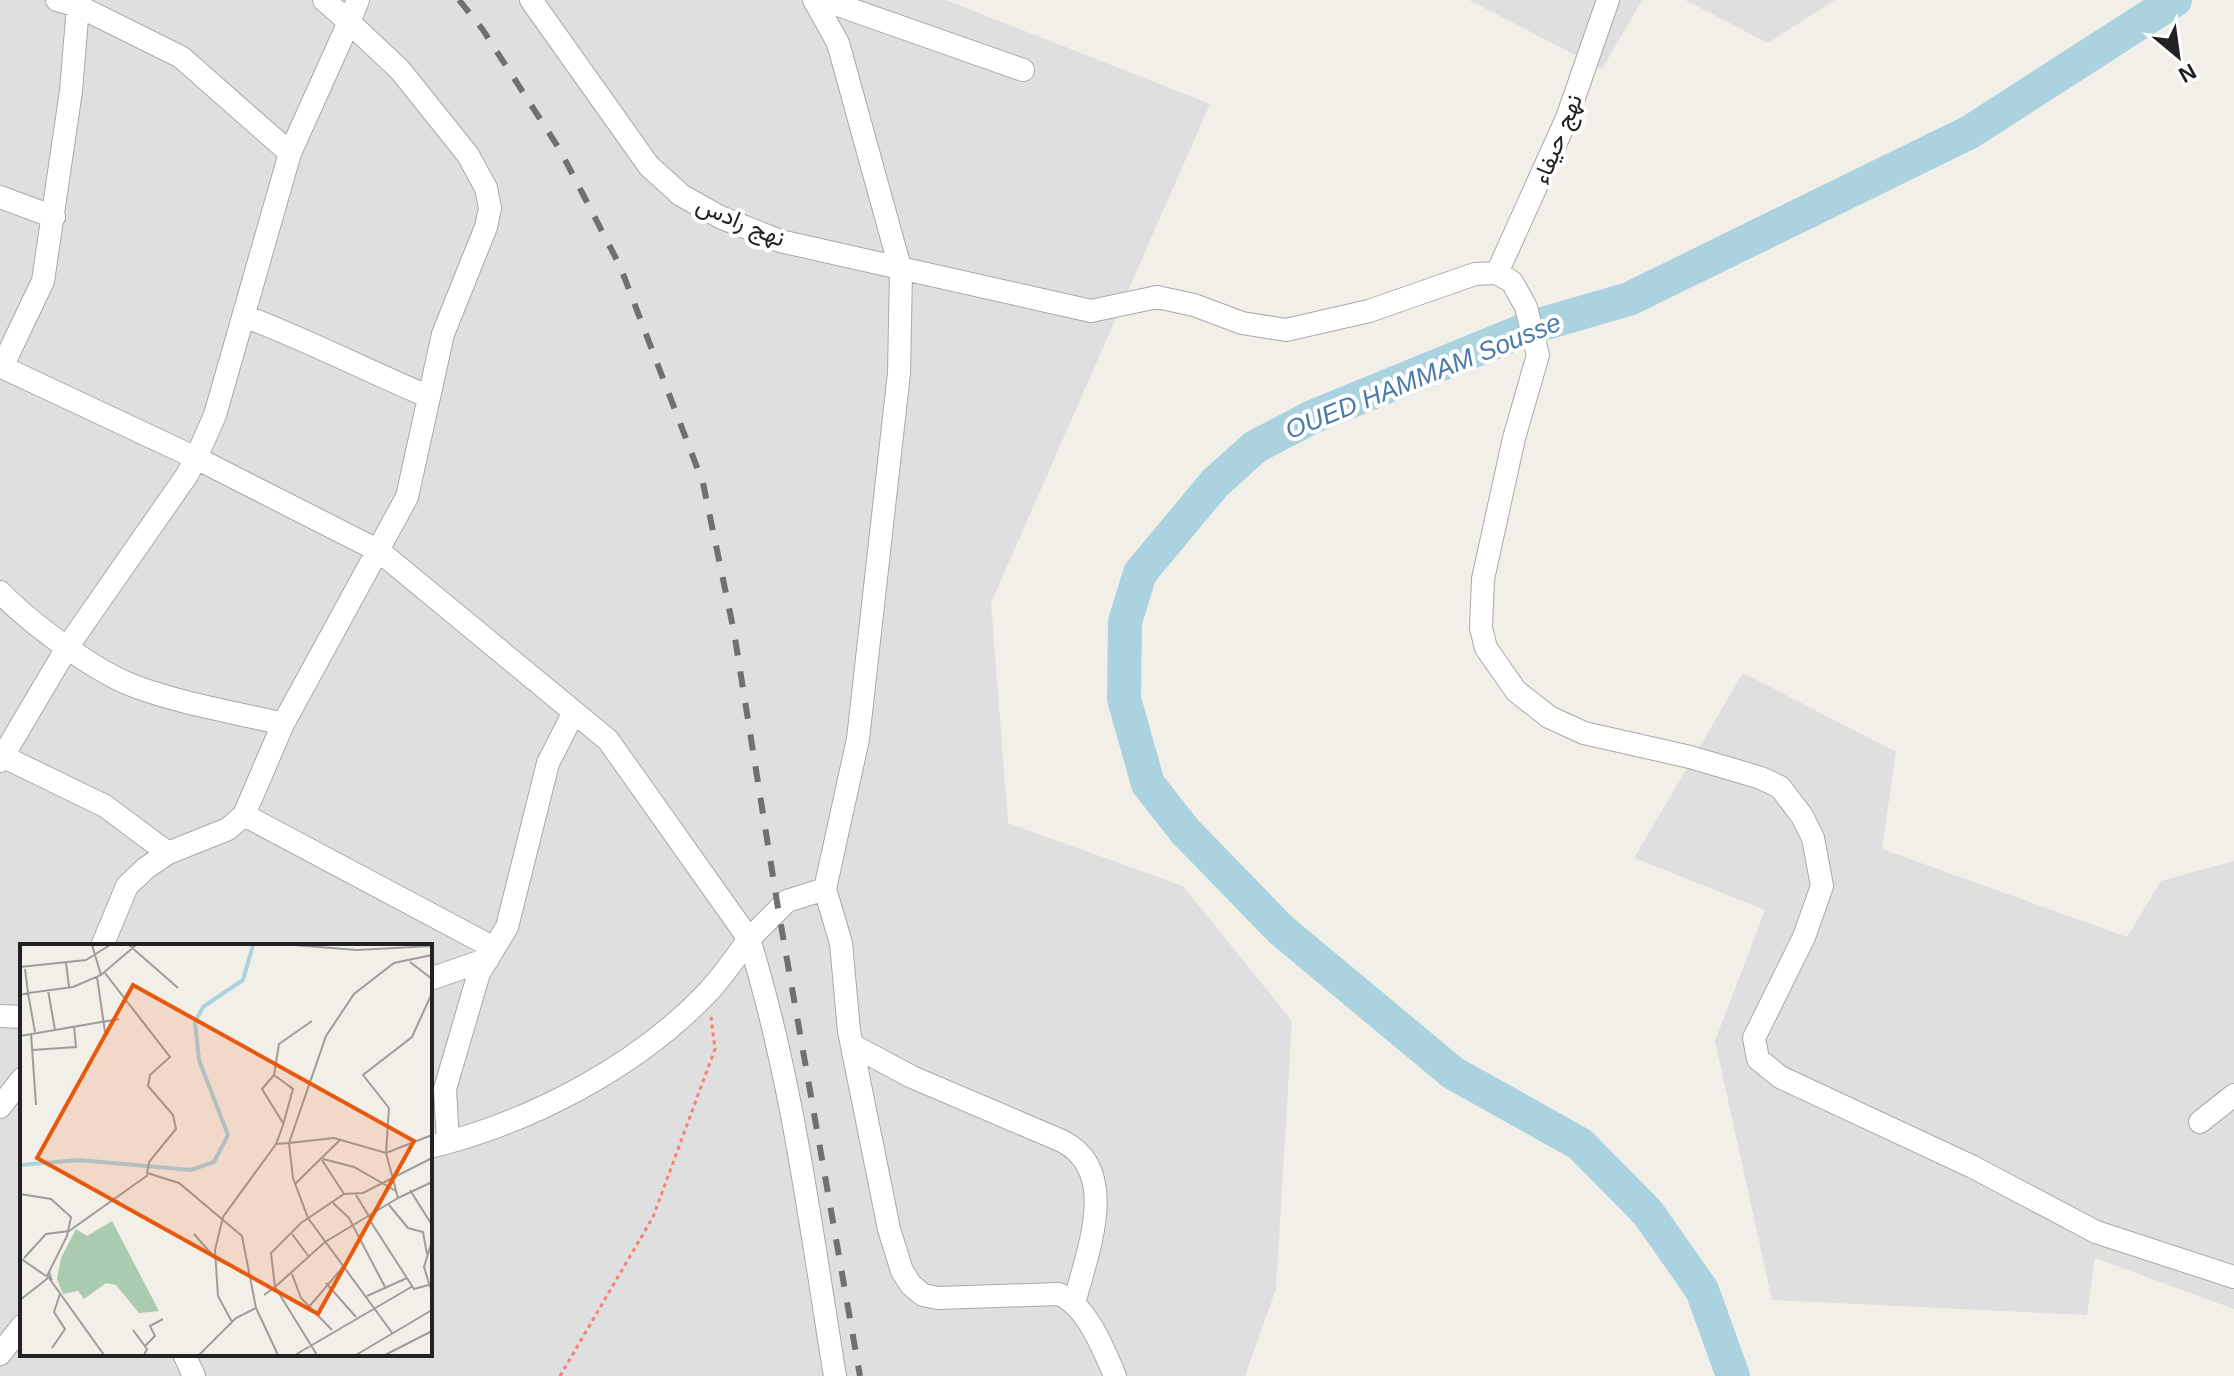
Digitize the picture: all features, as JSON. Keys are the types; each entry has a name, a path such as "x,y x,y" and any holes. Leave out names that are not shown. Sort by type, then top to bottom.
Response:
{"street":[{"path":"103,944 127,886 168,853 228,829 244,815 283,724 407,497 427,396 454,303 486,227 490,208 486,188 468,155 400,70 324,0"},
{"path":"168,853 105,806 2,751 68,646 196,458 215,415 290,153 358,0"},
{"name":"نهج رادس","path":"531,0 649,166 681,195 720,217 780,241 901,271 1091,311 1157,297 1194,305 1242,323 1286,330 1369,311 1475,274 1497,273"},
{"path":"814,0 838,43 901,271 899,373 858,739 825,889 841,943 844,1001 889,1229 902,1271 911,1285 923,1295 938,1298 1059,1294 1074,1304 1092,1329 1115,1376"},
{"path":"824,0 1023,70"},
{"name":"نهج حيفاء","path":"1497,273 1561,132 1608,0"},
{"path":"290,153 181,57 67,3 71,91 43,281 1,367 196,458 379,551 574,712 621,755 749,939 794,1125 835,1376"},
{"path":"0,197 54,217"},
{"path":"1497,273 1512,282 1526,307 1538,355 1514,438 1483,579 1481,628 1486,648 1516,691 1549,717 1584,733 1761,778 1780,787 1802,816 1813,838 1822,886 1804,937 1754,1038 1758,1059 1773,1073 1973,1167 2096,1232 2234,1277"},
{"path":"244,316 318,344 355,365 427,396"},
{"path":"0,592 19,612 131,685 283,724"},
{"path":"574,712 548,763 507,927 479,973 445,1089 439,1144 493,1127 593,1079 651,1041 707,993 749,939 787,901 825,889"},
{"path":"244,815 491,954"},
{"path":"432,978 491,954"},
{"path":"0,1016 20,1017"},
{"path":"852,1045 923,1083 1062,1141 1083,1155 1094,1177 1096,1198 1074,1304"},
{"path":"0,1107 15,1084"},
{"path":"2200,1122 2234,1095"},
{"path":"0,1354 20,1329"},
{"path":"185,1356 194,1376"}],"path":[{"path":"560,1376 643,1237 661,1197 715,1049 707,993"}],"shaded area":[{"path":"0,0 946,0 1210,104 991,603 1008,823 1183,886 1292,1021 1276,1289 1245,1376 0,1376"},
{"path":"1469,0 1642,0 1602,69"},
{"path":"1685,0 1835,0 1768,43"},
{"path":"1743,673 1896,752 1882,849 2127,937 2161,881 2234,861 2234,1309 2095,1258 2087,1315 1772,1300 1715,1041 1765,910 1634,858"}],"waterway":[{"name":"OUED HAMMAM Sousse","path":"1733,1376 1702,1290 1648,1213 1580,1144 1453,1073 1280,929 1185,831 1148,784 1124,699 1125,622 1140,573 1215,483 1255,447 1312,417 1532,327 1629,299 1970,132 2175,0"}],"railway":[{"path":"459,0 483,30 560,150 620,266 703,483 734,632 778,908 860,1376"}]}
